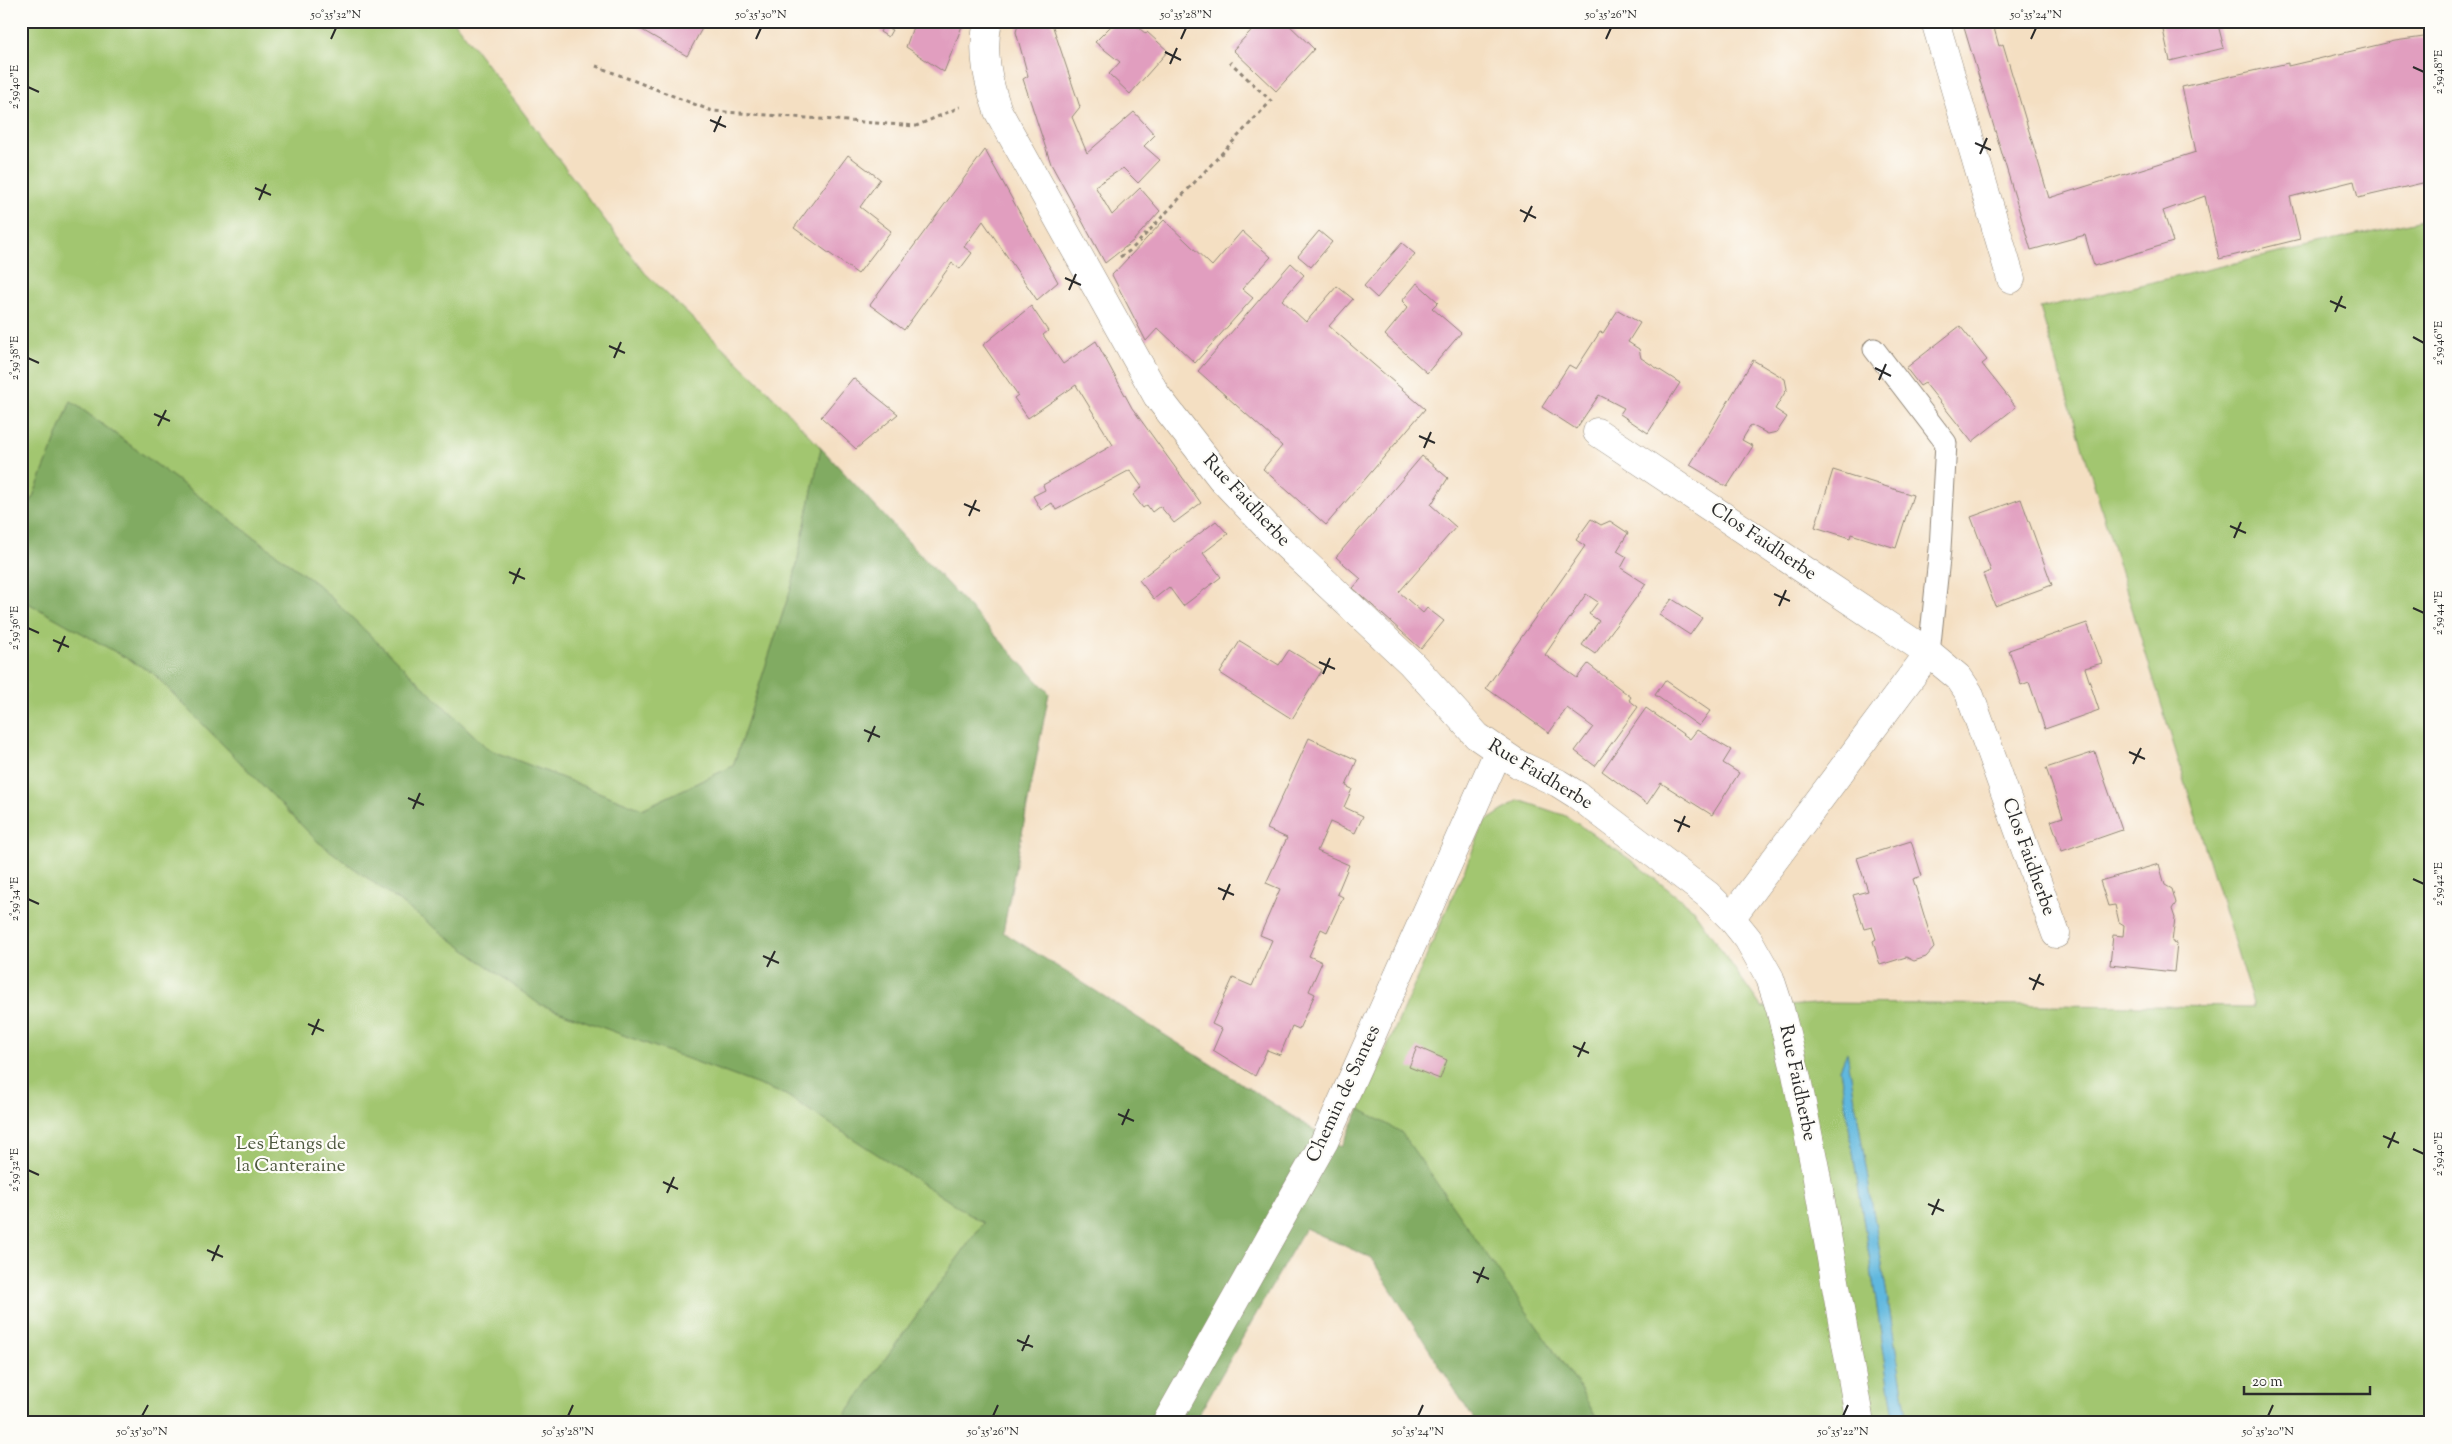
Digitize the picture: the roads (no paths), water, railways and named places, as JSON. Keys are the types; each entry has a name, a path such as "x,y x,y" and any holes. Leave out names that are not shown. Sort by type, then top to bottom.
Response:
{"street":[{"name":"Rue Faidherbe","path":"988,21 985,50 992,93 1004,123 1157,396 1221,478 1269,529 1410,663 1478,736 1498,752 1558,783 1597,810 1708,896 1732,918 1760,956 1780,1009 1816,1173 1860,1423"},
{"path":"1935,21 2011,279"},
{"name":"Clos Faidherbe","path":"1597,432 1929,652 1959,678 1969,693 2056,934"},
{"path":"1732,918 1929,652"},
{"name":"Chemin de Santes","path":"1166,1423 1324,1142 1498,752"}],"lane":[{"path":"1874,349 1946,443 1940,549 1929,652"}],"water":[{"path":"1847,1052 1908,1423 1895,1423 1840,1069"}],"park label":[{"name":"Les Étangs de la Canteraine","path":"291,1155"}]}
